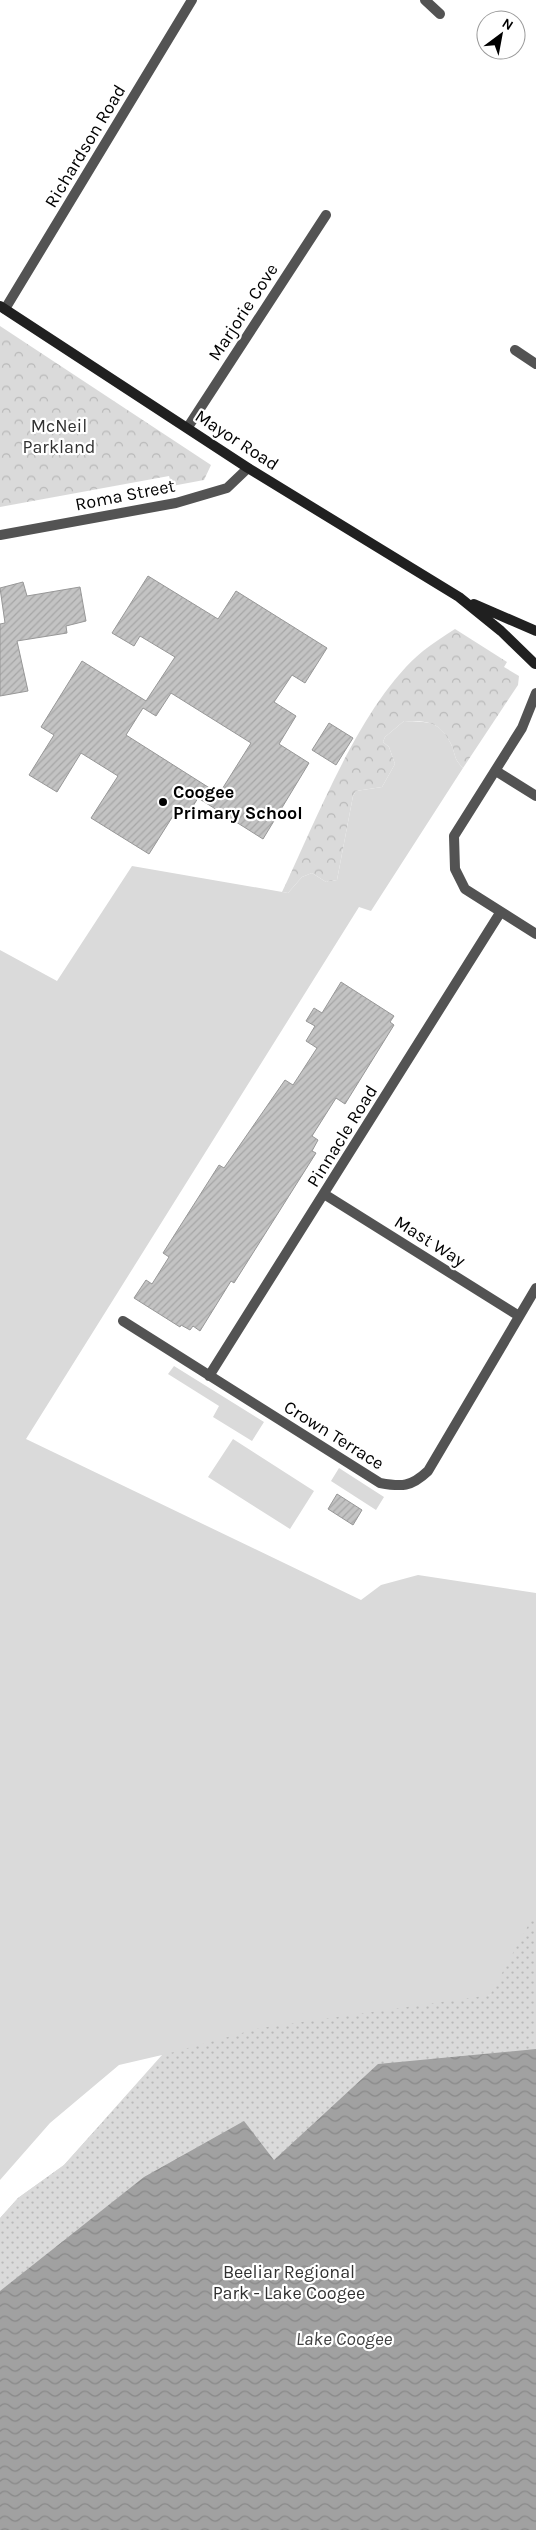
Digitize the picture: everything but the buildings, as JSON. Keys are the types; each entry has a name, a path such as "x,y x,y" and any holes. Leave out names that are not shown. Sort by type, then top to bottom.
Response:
{"main road":[{"name":"Mayor Road","path":"2,307 248,468 459,597 501,631 536,665"},
{"name":"Mayor Road","path":"459,597 536,631"}],"street":[{"name":"Richardson Road","path":"2,307 192,0"},
{"path":"425,0 440,14"},
{"name":"Marjorie Cove","path":"188,427 326,215"},
{"path":"515,350 536,364"},
{"name":"Roma Street","path":"0,535 176,503 227,488 248,468"},
{"path":"536,693 522,728 454,836 456,869 465,889 500,913 536,934"},
{"path":"522,728 536,715"},
{"path":"496,771 536,796"},
{"name":"Pinnacle Road","path":"209,1376 500,913"},
{"name":"Mast Way","path":"324,1194 518,1316"},
{"name":"Crown Terrace","path":"122,1321 380,1483 400,1486 417,1481 428,1471 536,1288"}],"green space":[{"name":"McNeil Parkland","path":"0,326 211,465 204,480 172,486 169,476 0,507"},
{"path":"455,629 507,662 504,667 519,676 518,685 463,768 456,759 447,736 432,724 420,721 404,721 385,737 383,742 389,747 395,764 382,787 356,791 353,796 337,880 326,882 312,873 302,877 288,893 282,892 342,763 360,730 401,673 423,651"},
{"path":"404,721 426,722 437,726 447,736 456,759 463,768 371,911 359,907 26,1439 361,1600 381,1585 418,1575 536,1593 536,1974 0,2218 18,2198 64,2165 162,2055 119,2065 50,2123 0,2180 0,950 57,981 132,866 288,893 302,877 312,873 326,882 337,880 353,796 356,791 382,787 395,764 389,747 383,742 385,737"},
{"path":"174,1366 264,1422 252,1441 213,1417 219,1406 168,1374"},
{"path":"233,1439 314,1491 290,1529 208,1477"},
{"path":"339,1468 384,1497 376,1510 331,1481"},
{"name":"Lake Coogee","path":"536,1911 536,2530 0,2530 0,2218 18,2198 64,2165 163,2055 260,2028 490,1995"}],"water":[{"name":"Lake Coogee","path":"536,2049 536,2530 0,2530 0,2291 144,2177 244,2121 274,2160 378,2064"}],"place":[{"name":"Coogee Primary School","path":"163,802"}],"park label":[{"name":"Beeliar Regional Park - Lake Coogee","path":"289,2282"}]}
